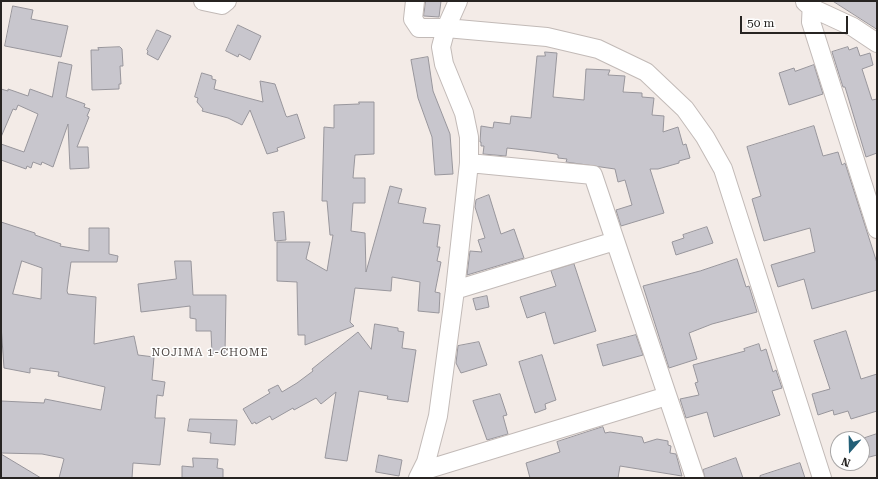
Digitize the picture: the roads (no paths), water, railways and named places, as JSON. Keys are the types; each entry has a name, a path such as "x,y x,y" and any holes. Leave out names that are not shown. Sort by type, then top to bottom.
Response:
{"street":[{"path":"203,1 222,4 227,1"},
{"path":"415,1 413,19 419,28 446,28 547,37 598,49 646,72 685,109 705,137 723,169 822,478"},
{"path":"420,474 426,462 438,416 455,290 469,163 469,137 464,113 444,64 441,47 446,28 458,1"},
{"path":"810,3 853,27 877,43"},
{"path":"810,3 811,22 877,230"},
{"path":"469,163 593,175 695,478"},
{"path":"455,290 615,241"},
{"path":"420,474 667,396"}],"district":[{"name":"NOJIMA 1-CHOME","path":"210,353"}]}
